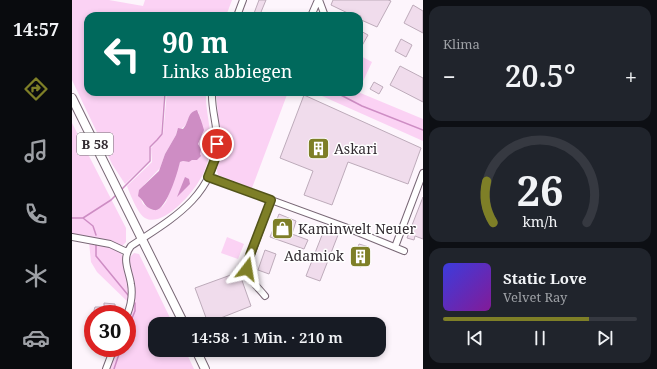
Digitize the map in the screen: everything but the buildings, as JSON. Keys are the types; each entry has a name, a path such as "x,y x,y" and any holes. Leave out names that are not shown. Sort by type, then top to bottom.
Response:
{"main road":[{"name":"B 58","path":"72,98 181,317"},
{"path":"199,357 205,369"}],"street":[{"path":"238,12 243,0"},
{"path":"313,12 319,0"},
{"path":"319,0 323,12"},
{"path":"131,305 131,284 126,265 127,252 131,246 185,208 199,192 208,177 215,159 217,144 212,96"},
{"path":"395,247 421,184 423,172"},
{"path":"208,177 404,251"},
{"path":"265,296 247,273 247,266 271,200"},
{"path":"72,237 110,244 127,252"},
{"path":"106,369 111,357"}],"shaded area":[{"path":"72,0 109,0 143,6 145,0 232,0 228,12 84,12 84,96 164,96 161,134 149,147 149,161 125,184 112,164 72,80"},
{"path":"363,57 372,62 363,81"},
{"path":"363,94 423,119 423,141 322,96 363,96"},
{"path":"167,96 206,96 210,132 210,148 204,172 190,194 183,201 167,214 152,220 142,216 134,204 127,186 152,162 151,148 163,134","holes":["196,110 199,113 198,115 201,118 203,133 198,144 200,149 199,154 195,160 180,162 166,202 162,207 152,210 143,204 140,197 144,185 160,168 177,130 185,126 192,112"]},
{"path":"216,96 286,96 252,188 218,175 216,167 220,139"},
{"path":"197,110 204,130 198,144 201,149 201,156 197,160 180,162 167,199 158,209 150,209 138,196 139,190 159,171 165,154 176,135 178,128 183,129 191,113"},
{"path":"72,123 126,228 126,242 121,247 72,236"},
{"path":"185,177 189,179 190,184 177,197"},
{"path":"227,237 244,244 238,259 221,253"},
{"path":"89,242 111,246 120,251 123,257 123,266 129,283 130,304 97,272 91,262"},
{"path":"134,253 139,254 170,317 148,317 148,357 188,357 194,369 108,369 113,357 136,357 136,305 132,305 128,264 130,257"}],"waterway":[{"path":"121,190 150,161 150,147 162,134 165,96"},
{"path":"343,96 362,106 423,130"},
{"path":"72,218 83,218 111,200 117,194"},
{"path":"83,218 93,226 96,235"},
{"path":"96,244 96,256 128,295"},
{"path":"114,369 118,357"}],"place":[{"name":"Askari","path":"318,149"},
{"name":"Kaminwelt Neuer","path":"283,229"},
{"name":"Adamiok","path":"360,256"}],"route":[{"path":"217,144 215,159 208,177 271,200 250,255 247,269"}]}
